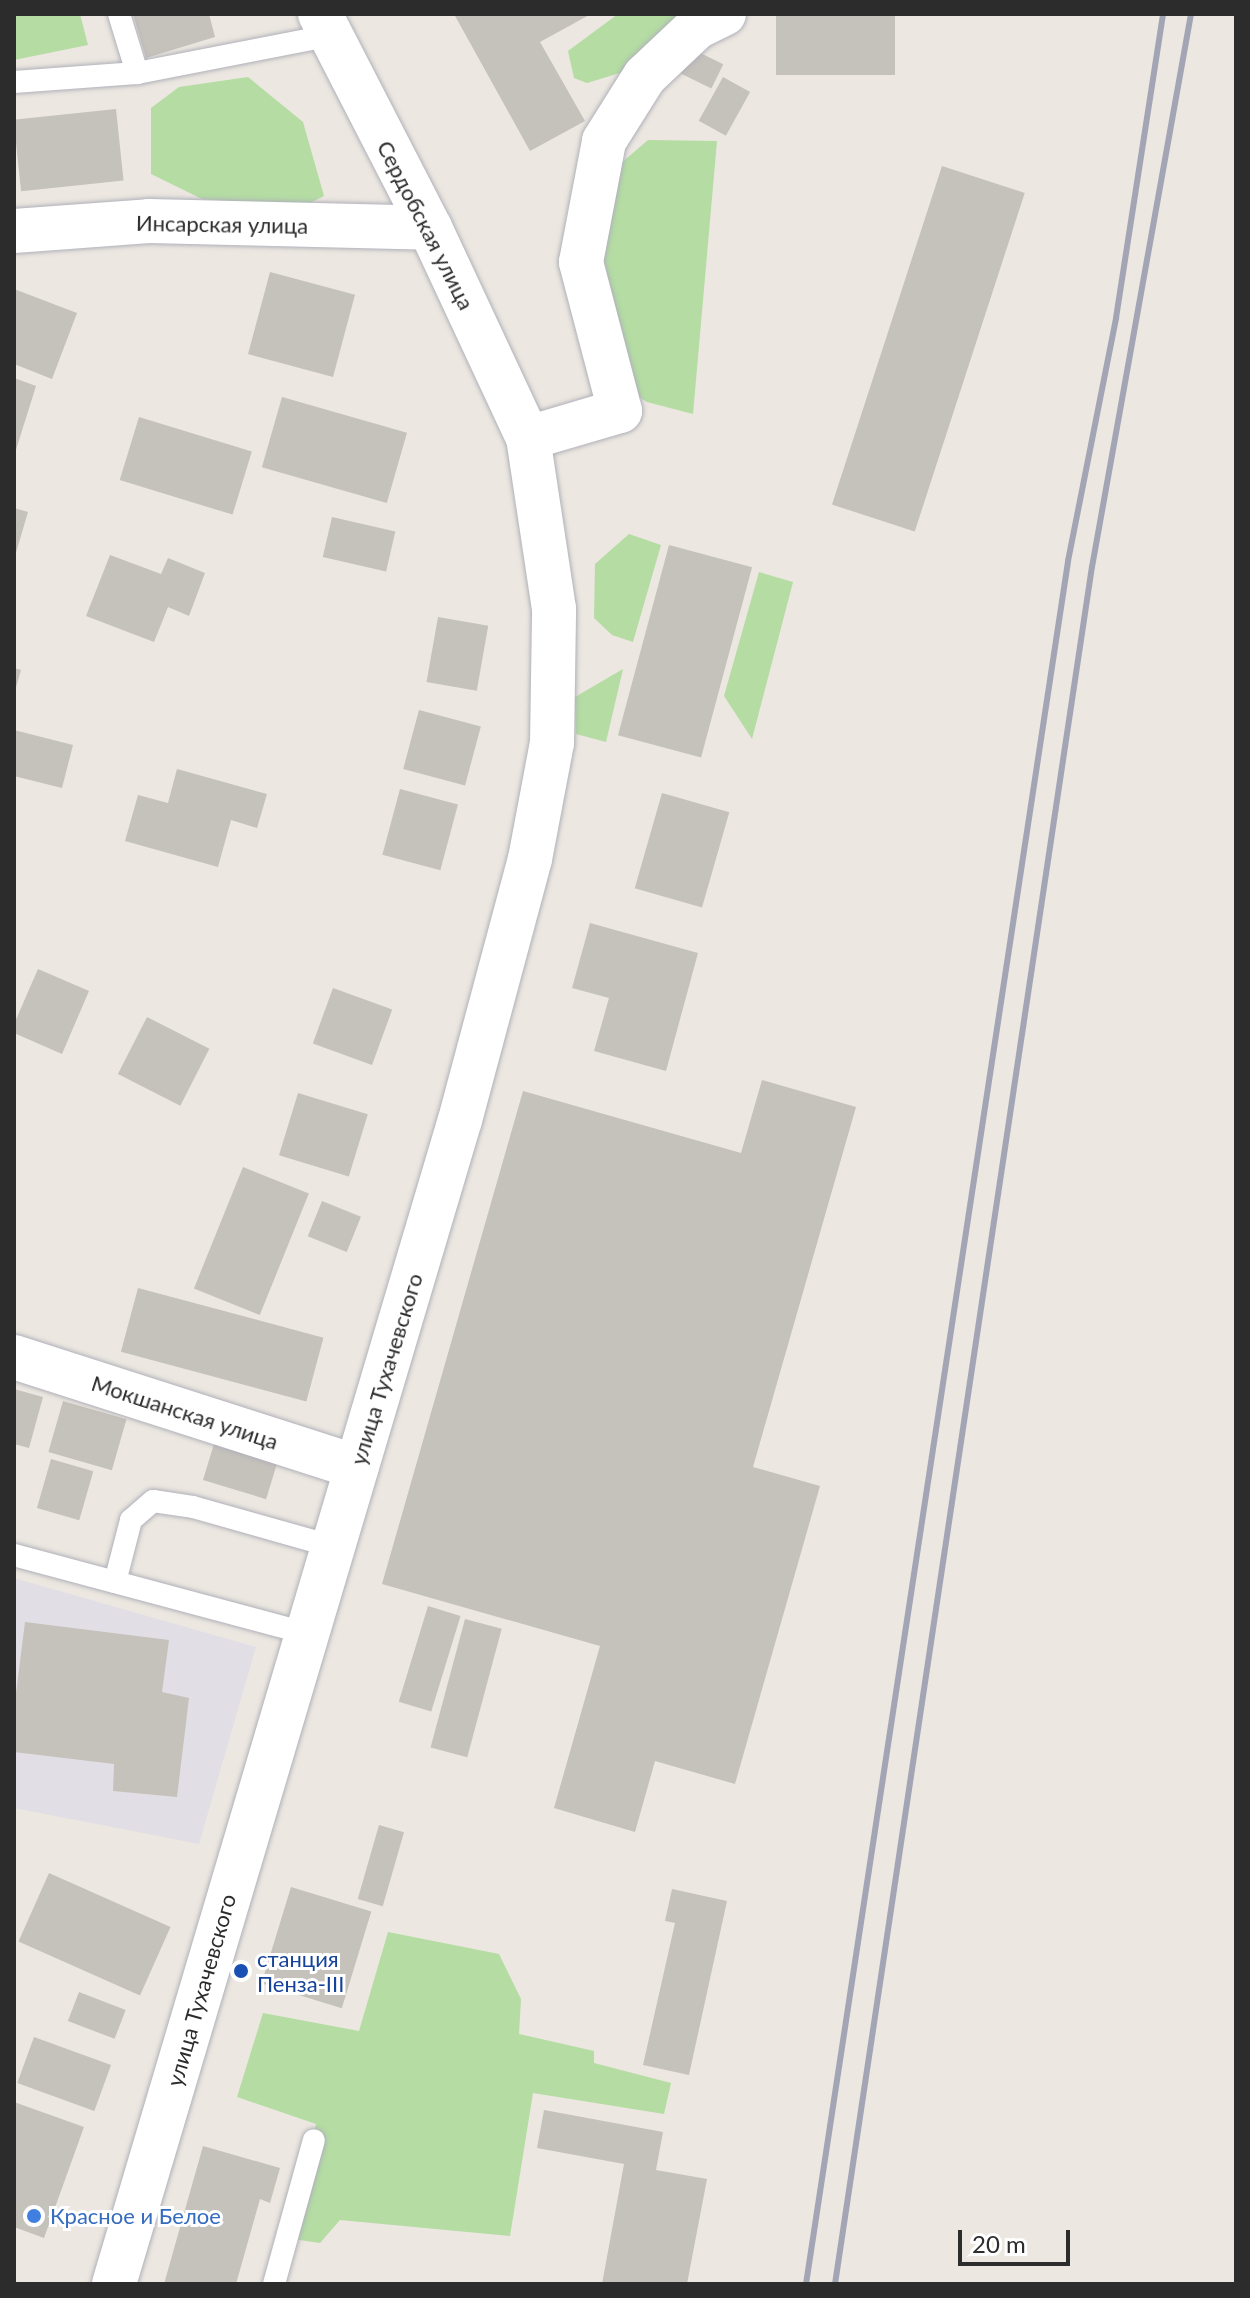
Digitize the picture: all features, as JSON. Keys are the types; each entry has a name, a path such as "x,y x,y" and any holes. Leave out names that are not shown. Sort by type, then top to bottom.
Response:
{"main road":[{"path":"528,438 620,411 581,262 604,141 645,76 697,27 724,14"},
{"name":"Сердобская улица","path":"324,25 430,228 528,438"},
{"name":"Инсарская улица","path":"14,231 149,221 430,228"},
{"name":"улица Тухачевского","path":"114,2284 305,1633 460,1120 530,859 552,743 554,609 528,438"},
{"name":"Мокшанская улица","path":"14,1357 357,1467"}],"lane":[{"path":"119,14 137,73"},
{"path":"14,82 137,73 324,25"},
{"path":"115,1582 131,1520 153,1501 193,1507 331,1546"},
{"path":"14,1555 305,1633"},
{"path":"274,2284 314,2140"}],"shaded area":[{"path":"14,1578 256,1647 199,1844 14,1808"}],"green space":[{"path":"14,14 80,14 88,45 14,60"},
{"path":"618,14 692,14 636,68 587,83 574,78 568,51"},
{"path":"248,77 303,122 324,196 298,209 202,199 151,174 151,108 179,87"},
{"path":"648,140 717,141 693,414 647,402 596,371 605,177"},
{"path":"629,534 661,545 633,642 612,635 594,618 595,564"},
{"path":"759,572 793,582 752,739 724,696"},
{"path":"623,669 606,742 576,734 575,697"},
{"path":"388,1932 499,1954 521,1999 519,2034 594,2051 594,2063 671,2083 664,2114 533,2093 510,2236 340,2220 320,2243 286,2238 316,2124 237,2097 263,2013 359,2031"}],"building":[{"path":"133,14 209,14 215,37 146,58"},
{"path":"454,14 591,14 540,42 585,121 530,151"},
{"path":"776,14 895,14 895,75 776,75"},
{"path":"690,48 723,64 711,88 678,72"},
{"path":"723,77 750,92 726,136 699,121"},
{"path":"116,109 124,181 21,191 14,120"},
{"path":"942,166 1025,193 915,531 832,505"},
{"path":"270,272 355,295 333,377 248,354"},
{"path":"14,289 77,313 52,379 14,364"},
{"path":"14,378 36,386 15,453 14,453"},
{"path":"282,397 407,433 387,503 262,467"},
{"path":"139,417 252,451 233,515 120,480"},
{"path":"14,508 28,512 15,556 14,556"},
{"path":"332,517 395,532 386,572 323,557"},
{"path":"669,545 752,567 701,758 618,735"},
{"path":"110,555 161,574 168,558 205,573 189,616 168,607 154,642 86,616"},
{"path":"438,617 488,626 477,691 427,682"},
{"path":"14,668 21,670 15,691 14,691"},
{"path":"419,710 481,727 465,785 403,769"},
{"path":"14,730 73,745 62,788 14,776"},
{"path":"177,769 267,794 257,828 231,820 218,867 125,841 138,795 168,803"},
{"path":"400,789 458,805 440,870 382,855"},
{"path":"662,793 729,812 702,907 635,888"},
{"path":"590,923 698,953 666,1071 594,1051 609,998 572,988"},
{"path":"38,969 89,991 62,1054 14,1033 14,1024"},
{"path":"333,988 392,1010 372,1065 313,1043"},
{"path":"147,1017 209,1049 180,1106 118,1074"},
{"path":"762,1080 856,1107 753,1467 820,1486 735,1784 655,1761 635,1832 554,1808 600,1646 382,1584 523,1091 741,1153"},
{"path":"298,1093 368,1114 349,1177 279,1155"},
{"path":"243,1167 309,1194 260,1315 194,1288"},
{"path":"322,1201 361,1217 347,1252 308,1236"},
{"path":"138,1288 323,1338 306,1401 121,1352"},
{"path":"14,1389 43,1397 29,1448 14,1444"},
{"path":"63,1401 126,1419 112,1470 48,1452"},
{"path":"217,1434 280,1453 266,1499 203,1480"},
{"path":"51,1459 93,1471 79,1520 37,1508"},
{"path":"428,1606 461,1616 431,1712 399,1702"},
{"path":"465,1619 502,1629 467,1757 431,1747"},
{"path":"25,1622 169,1640 162,1692 189,1698 177,1797 113,1791 114,1764 14,1752 14,1709"},
{"path":"379,1825 404,1832 383,1906 358,1899"},
{"path":"49,1873 171,1927 140,1996 18,1942"},
{"path":"291,1887 371,1912 342,2008 261,1984"},
{"path":"672,1889 727,1901 689,2075 643,2065 675,1923 665,1921"},
{"path":"79,1992 126,2010 115,2039 68,2021"},
{"path":"34,2037 111,2065 94,2111 17,2083"},
{"path":"14,2102 84,2127 44,2238 14,2227"},
{"path":"544,2110 663,2132 656,2170 707,2179 687,2284 602,2284 624,2164 537,2148"},
{"path":"203,2146 280,2168 270,2203 260,2199 236,2284 164,2284"}],"railway":[{"path":"806,2284 1068,561 1116,318 1163,14"},
{"path":"835,2284 1092,567 1191,14"}],"place":[{"name":"станция Пенза-III","path":"241,1971"},
{"name":"Красное и Белое","path":"34,2216"}]}
